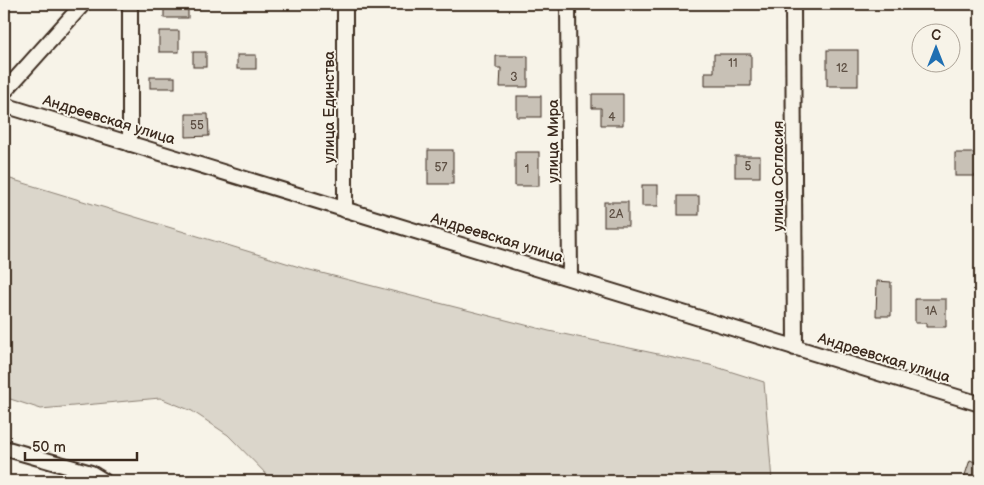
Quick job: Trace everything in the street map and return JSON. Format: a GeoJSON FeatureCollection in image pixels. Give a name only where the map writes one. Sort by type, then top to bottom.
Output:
{"type":"FeatureCollection","features":[{"type":"Feature","properties":{"kind":"street"},"geometry":{"type":"LineString","coordinates":[[4,92],[83,4]]}},
{"type":"Feature","properties":{"kind":"street"},"geometry":{"type":"LineString","coordinates":[[130,4],[130,144]]}},
{"type":"Feature","properties":{"kind":"street","name":"улица Единства"},"geometry":{"type":"LineString","coordinates":[[344,4],[345,210]]}},
{"type":"Feature","properties":{"kind":"street","name":"улица Мира"},"geometry":{"type":"LineString","coordinates":[[568,4],[570,277]]}},
{"type":"Feature","properties":{"kind":"street","name":"улица Согласия"},"geometry":{"type":"LineString","coordinates":[[793,4],[795,348]]}},
{"type":"Feature","properties":{"kind":"street","name":"Андреевская улица"},"geometry":{"type":"LineString","coordinates":[[4,105],[980,404]]}},
{"type":"Feature","properties":{"kind":"street"},"geometry":{"type":"LineString","coordinates":[[4,448],[91,473],[104,481]]}},
{"type":"Feature","properties":{"kind":"shaded area"},"geometry":{"type":"Polygon","coordinates":[[[4,177],[306,269],[549,331],[710,365],[764,382],[772,481],[273,481],[228,435],[192,411],[160,398],[41,409],[4,397],[4,177]]]}},
{"type":"Feature","properties":{"kind":"building"},"geometry":{"type":"Polygon","coordinates":[[[164,4],[188,4],[188,18],[164,18],[164,4]]]}},
{"type":"Feature","properties":{"kind":"building"},"geometry":{"type":"Polygon","coordinates":[[[159,31],[179,31],[179,52],[159,52],[159,31]]]}},
{"type":"Feature","properties":{"kind":"building"},"geometry":{"type":"Polygon","coordinates":[[[827,50],[858,50],[858,86],[827,86],[827,50]]]}},
{"type":"Feature","properties":{"kind":"building"},"geometry":{"type":"Polygon","coordinates":[[[193,52],[206,52],[206,67],[193,67],[193,52]]]}},
{"type":"Feature","properties":{"kind":"building"},"geometry":{"type":"Polygon","coordinates":[[[714,54],[751,54],[751,86],[705,86],[705,72],[714,72],[714,54]]]}},
{"type":"Feature","properties":{"kind":"building"},"geometry":{"type":"Polygon","coordinates":[[[237,55],[256,55],[256,69],[237,69],[237,55]]]}},
{"type":"Feature","properties":{"kind":"building"},"geometry":{"type":"Polygon","coordinates":[[[496,56],[528,56],[528,87],[500,87],[501,68],[496,68],[496,56]]]}},
{"type":"Feature","properties":{"kind":"building"},"geometry":{"type":"Polygon","coordinates":[[[150,77],[175,77],[175,88],[150,88],[150,77]]]}},
{"type":"Feature","properties":{"kind":"building"},"geometry":{"type":"Polygon","coordinates":[[[592,94],[623,94],[623,125],[601,125],[601,108],[592,108],[592,94]]]}},
{"type":"Feature","properties":{"kind":"building"},"geometry":{"type":"Polygon","coordinates":[[[517,96],[541,96],[541,117],[517,117],[517,96]]]}},
{"type":"Feature","properties":{"kind":"building"},"geometry":{"type":"Polygon","coordinates":[[[186,114],[208,114],[209,136],[186,137],[186,114]]]}},
{"type":"Feature","properties":{"kind":"building"},"geometry":{"type":"Polygon","coordinates":[[[428,150],[453,150],[453,184],[428,184],[428,150]]]}},
{"type":"Feature","properties":{"kind":"building"},"geometry":{"type":"Polygon","coordinates":[[[515,152],[539,152],[539,186],[515,186],[515,152]]]}},
{"type":"Feature","properties":{"kind":"building"},"geometry":{"type":"Polygon","coordinates":[[[955,153],[980,153],[980,176],[955,176],[955,153]]]}},
{"type":"Feature","properties":{"kind":"building"},"geometry":{"type":"Polygon","coordinates":[[[735,156],[760,156],[760,177],[735,177],[735,156]]]}},
{"type":"Feature","properties":{"kind":"building"},"geometry":{"type":"Polygon","coordinates":[[[642,185],[658,185],[658,206],[642,206],[642,185]]]}},
{"type":"Feature","properties":{"kind":"building"},"geometry":{"type":"Polygon","coordinates":[[[678,196],[699,196],[699,215],[678,215],[678,196]]]}},
{"type":"Feature","properties":{"kind":"building"},"geometry":{"type":"Polygon","coordinates":[[[604,202],[628,202],[628,226],[604,226],[604,202]]]}},
{"type":"Feature","properties":{"kind":"building"},"geometry":{"type":"Polygon","coordinates":[[[877,281],[891,282],[891,316],[876,316],[877,281]]]}},
{"type":"Feature","properties":{"kind":"building"},"geometry":{"type":"Polygon","coordinates":[[[915,299],[946,299],[946,327],[926,327],[926,323],[915,323],[915,299]]]}},
{"type":"Feature","properties":{"kind":"building"},"geometry":{"type":"Polygon","coordinates":[[[970,460],[980,464],[980,481],[963,481],[970,460]]]}}]}
